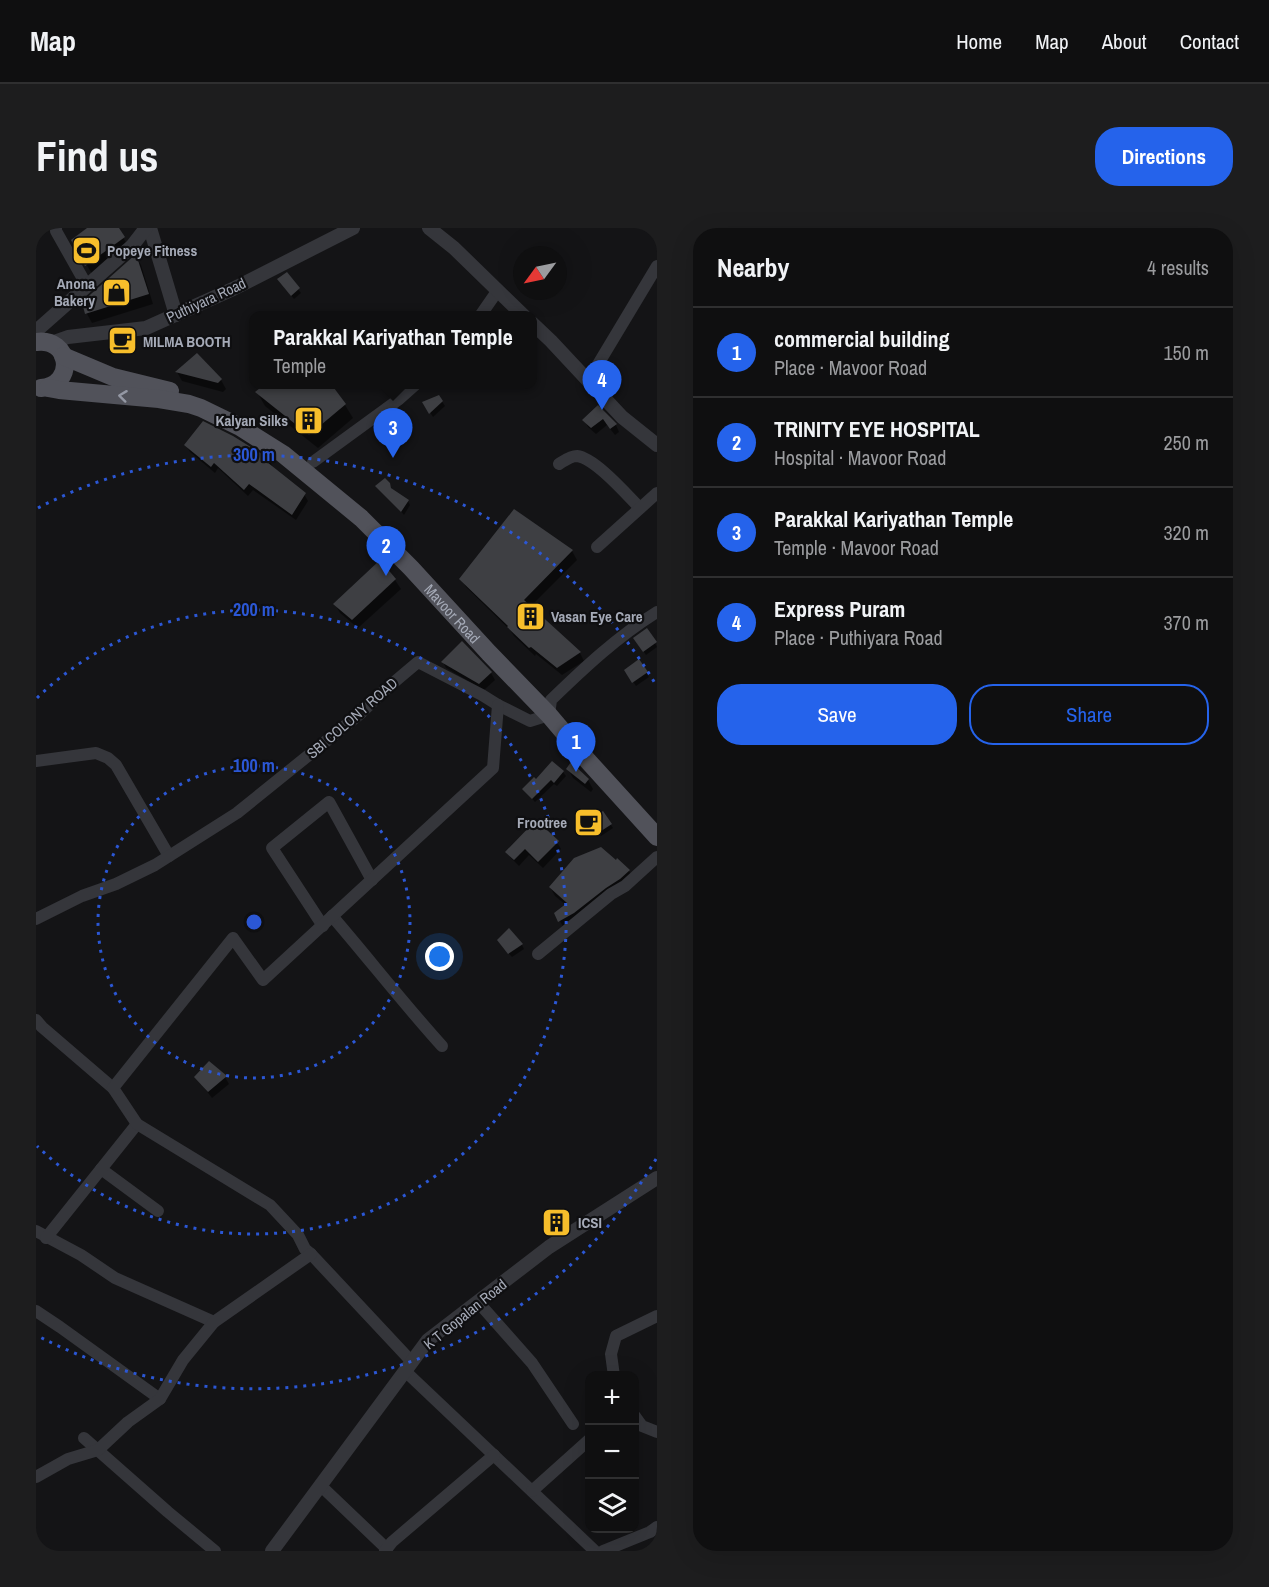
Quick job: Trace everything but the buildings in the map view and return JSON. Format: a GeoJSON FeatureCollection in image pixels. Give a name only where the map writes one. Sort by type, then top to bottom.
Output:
{"type":"FeatureCollection","features":[{"type":"Feature","properties":{"kind":"main road","name":"Mavoor Road"},"geometry":{"type":"LineString","coordinates":[[42,388],[57,382],[63,374],[65,365],[50,347]]}},
{"type":"Feature","properties":{"kind":"main road","name":"Mavoor Road"},"geometry":{"type":"LineString","coordinates":[[50,347],[73,361],[123,379],[206,398],[246,417],[313,462],[391,532],[497,645],[550,707],[657,820]]}},
{"type":"Feature","properties":{"kind":"main road","name":"Mavoor Road"},"geometry":{"type":"LineString","coordinates":[[42,388],[189,404],[240,427],[283,454],[368,525],[489,653],[550,707],[588,761],[657,837]]}},
{"type":"Feature","properties":{"kind":"street"},"geometry":{"type":"LineString","coordinates":[[56,228],[87,286]]}},
{"type":"Feature","properties":{"kind":"street"},"geometry":{"type":"LineString","coordinates":[[36,331],[132,246],[148,228]]}},
{"type":"Feature","properties":{"kind":"street"},"geometry":{"type":"LineString","coordinates":[[148,228],[176,315]]}},
{"type":"Feature","properties":{"kind":"street"},"geometry":{"type":"LineString","coordinates":[[429,228],[454,248],[520,311]]}},
{"type":"Feature","properties":{"kind":"street","name":"Puthiyara Road"},"geometry":{"type":"LineString","coordinates":[[50,347],[68,337],[146,328],[233,289],[345,230]]}},
{"type":"Feature","properties":{"kind":"street"},"geometry":{"type":"LineString","coordinates":[[588,381],[657,266]]}},
{"type":"Feature","properties":{"kind":"street"},"geometry":{"type":"LineString","coordinates":[[483,311],[498,290]]}},
{"type":"Feature","properties":{"kind":"street"},"geometry":{"type":"LineString","coordinates":[[537,328],[622,417],[657,446]]}},
{"type":"Feature","properties":{"kind":"street"},"geometry":{"type":"LineString","coordinates":[[313,462],[410,389]]}},
{"type":"Feature","properties":{"kind":"street"},"geometry":{"type":"LineString","coordinates":[[559,464],[578,456],[589,461],[605,473],[640,508]]}},
{"type":"Feature","properties":{"kind":"street"},"geometry":{"type":"LineString","coordinates":[[597,547],[657,493]]}},
{"type":"Feature","properties":{"kind":"street"},"geometry":{"type":"LineString","coordinates":[[550,707],[613,644],[637,624],[657,612]]}},
{"type":"Feature","properties":{"kind":"street","name":"SBI COLONY ROAD"},"geometry":{"type":"LineString","coordinates":[[36,919],[116,884],[169,856],[237,813],[361,713],[418,662],[530,721],[550,707]]}},
{"type":"Feature","properties":{"kind":"street"},"geometry":{"type":"LineString","coordinates":[[113,1088],[233,938],[263,980],[493,768],[498,705]]}},
{"type":"Feature","properties":{"kind":"street"},"geometry":{"type":"LineString","coordinates":[[36,761],[96,753],[108,758],[116,765],[169,856]]}},
{"type":"Feature","properties":{"kind":"street"},"geometry":{"type":"LineString","coordinates":[[322,926],[272,848],[329,802],[372,880]]}},
{"type":"Feature","properties":{"kind":"street"},"geometry":{"type":"LineString","coordinates":[[538,954],[611,894],[625,886],[657,857]]}},
{"type":"Feature","properties":{"kind":"street"},"geometry":{"type":"LineString","coordinates":[[332,916],[442,1046]]}},
{"type":"Feature","properties":{"kind":"street"},"geometry":{"type":"LineString","coordinates":[[36,1020],[113,1088],[137,1124],[270,1204],[298,1235],[305,1249],[312,1254],[408,1366],[494,1455],[595,1551]]}},
{"type":"Feature","properties":{"kind":"street"},"geometry":{"type":"LineString","coordinates":[[137,1124],[101,1169],[41,1235],[81,1255],[115,1278],[214,1322]]}},
{"type":"Feature","properties":{"kind":"street"},"geometry":{"type":"LineString","coordinates":[[101,1169],[158,1211]]}},
{"type":"Feature","properties":{"kind":"street","name":"K T Gopalan Road"},"geometry":{"type":"LineString","coordinates":[[272,1551],[428,1340],[549,1247],[657,1178]]}},
{"type":"Feature","properties":{"kind":"street"},"geometry":{"type":"LineString","coordinates":[[36,1477],[68,1459],[98,1450],[128,1422],[160,1399],[183,1360],[214,1322],[312,1254]]}},
{"type":"Feature","properties":{"kind":"street"},"geometry":{"type":"LineString","coordinates":[[478,1302],[532,1363],[573,1424]]}},
{"type":"Feature","properties":{"kind":"street"},"geometry":{"type":"LineString","coordinates":[[36,1311],[160,1399]]}},
{"type":"Feature","properties":{"kind":"street"},"geometry":{"type":"LineString","coordinates":[[613,1371],[611,1354],[616,1336],[657,1316]]}},
{"type":"Feature","properties":{"kind":"street"},"geometry":{"type":"LineString","coordinates":[[639,1422],[642,1426],[657,1432]]}},
{"type":"Feature","properties":{"kind":"street"},"geometry":{"type":"LineString","coordinates":[[84,1438],[214,1551]]}},
{"type":"Feature","properties":{"kind":"street"},"geometry":{"type":"LineString","coordinates":[[532,1491],[585,1443]]}},
{"type":"Feature","properties":{"kind":"street"},"geometry":{"type":"LineString","coordinates":[[320,1485],[386,1550],[392,1542],[494,1455]]}},
{"type":"Feature","properties":{"kind":"street"},"geometry":{"type":"LineString","coordinates":[[603,1551],[657,1527]]}},
{"type":"Feature","properties":{"kind":"place","name":"Popeye Fitness"},"geometry":{"type":"Point","coordinates":[86,250]}},
{"type":"Feature","properties":{"kind":"place","name":"Anona Bakery"},"geometry":{"type":"Point","coordinates":[116,292]}},
{"type":"Feature","properties":{"kind":"place","name":"MILMA BOOTH"},"geometry":{"type":"Point","coordinates":[122,341]}},
{"type":"Feature","properties":{"kind":"place","name":"Express Puram"},"geometry":{"type":"Point","coordinates":[602,410]}},
{"type":"Feature","properties":{"kind":"place","name":"Kalyan Silks"},"geometry":{"type":"Point","coordinates":[309,420]}},
{"type":"Feature","properties":{"kind":"place","name":"Parakkal Kariyathan Temple"},"geometry":{"type":"Point","coordinates":[393,458]}},
{"type":"Feature","properties":{"kind":"place","name":"TRINITY EYE HOSPITAL"},"geometry":{"type":"Point","coordinates":[386,576]}},
{"type":"Feature","properties":{"kind":"place","name":"Vasan Eye Care"},"geometry":{"type":"Point","coordinates":[530,616]}},
{"type":"Feature","properties":{"kind":"place","name":"commercial building"},"geometry":{"type":"Point","coordinates":[576,772]}},
{"type":"Feature","properties":{"kind":"place","name":"Frootree"},"geometry":{"type":"Point","coordinates":[588,822]}},
{"type":"Feature","properties":{"kind":"place","name":"ICSI"},"geometry":{"type":"Point","coordinates":[557,1222]}}]}
